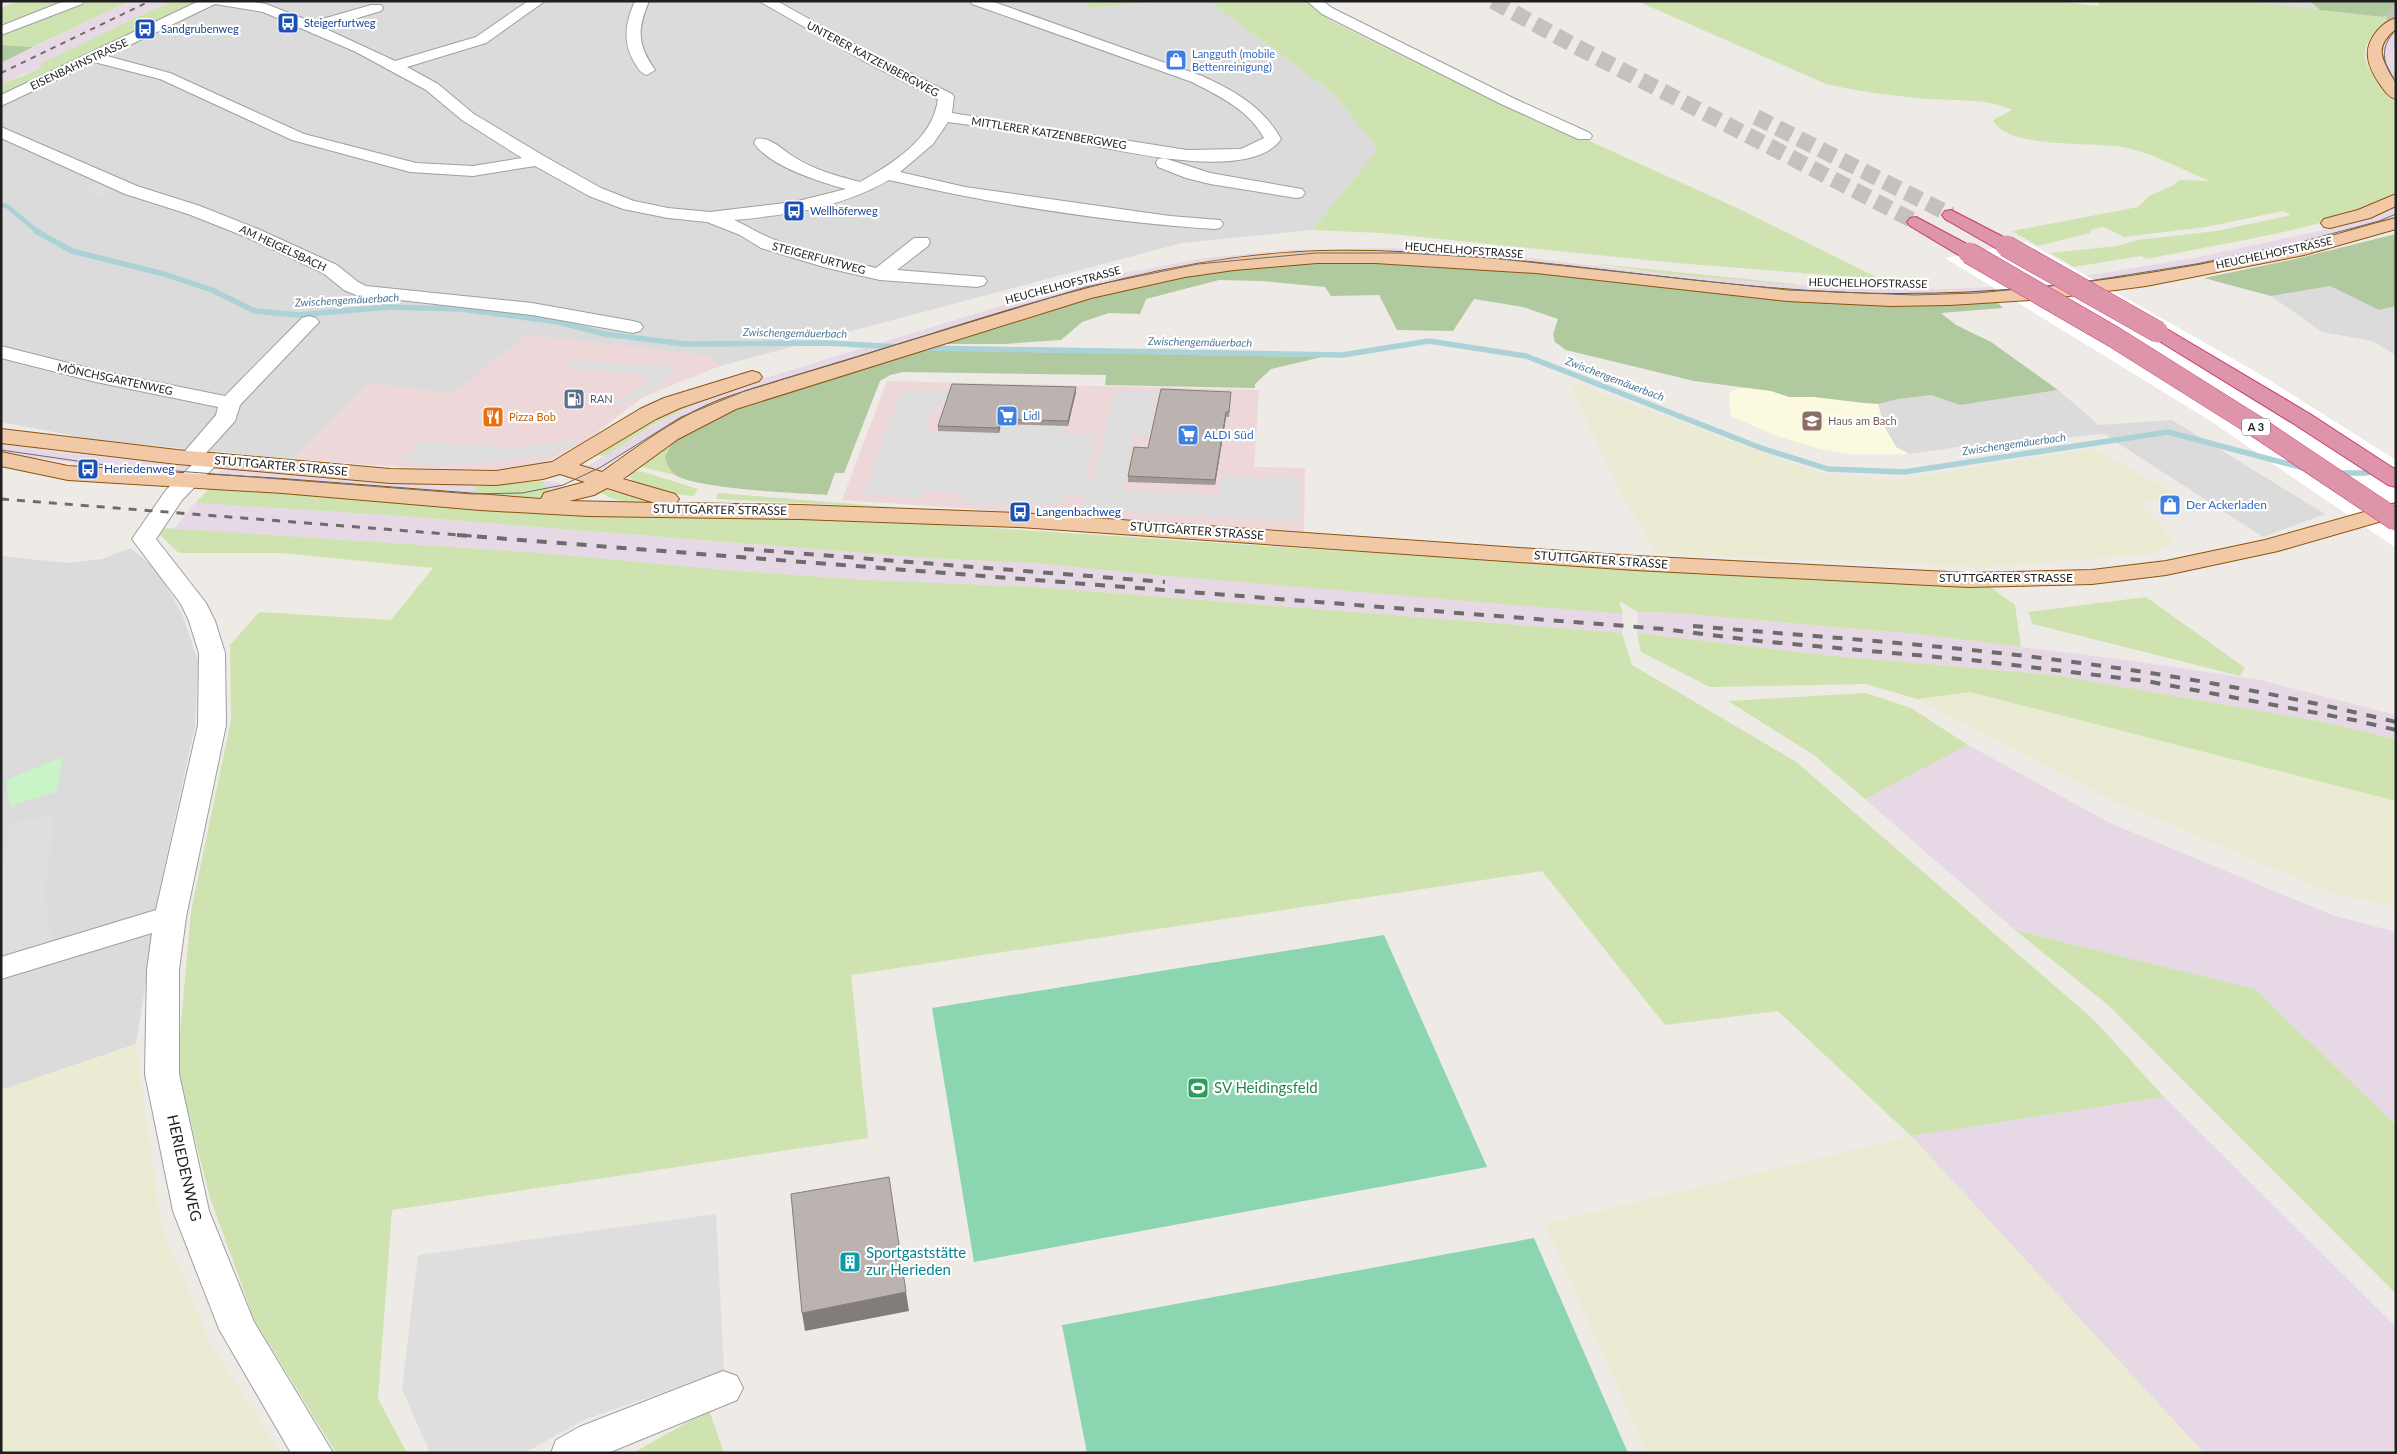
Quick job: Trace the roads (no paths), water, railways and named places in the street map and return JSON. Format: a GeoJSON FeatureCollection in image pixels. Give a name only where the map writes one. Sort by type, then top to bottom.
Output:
{"type":"FeatureCollection","features":[{"type":"Feature","properties":{"kind":"highway","name":"A 3"},"geometry":{"type":"LineString","coordinates":[[1951,215],[2142,322],[2302,419],[2396,480]]}},
{"type":"Feature","properties":{"kind":"highway","name":"A 3"},"geometry":{"type":"LineString","coordinates":[[1916,222],[2114,337],[2254,425],[2396,520]]}},
{"type":"Feature","properties":{"kind":"main road"},"geometry":{"type":"LineString","coordinates":[[2396,22],[2384,30],[2375,42],[2373,52],[2374,62],[2379,72],[2396,94]]}},
{"type":"Feature","properties":{"kind":"main road","name":"HEUCHELHOFSTRASSE"},"geometry":{"type":"LineString","coordinates":[[988,305],[1109,272],[1177,258],[1314,245],[1432,246],[1786,280],[1872,286],[1993,281],[2142,262],[2286,236],[2364,214],[2396,199]]}},
{"type":"Feature","properties":{"kind":"main road","name":"HEUCHELHOFSTRASSE"},"geometry":{"type":"LineString","coordinates":[[596,485],[670,434],[699,417],[728,404],[928,340],[1118,285],[1214,267],[1317,257],[1432,259],[1527,266],[1704,288],[1823,298],[1950,299],[2046,293],[2146,280],[2304,249],[2396,223]]}},
{"type":"Feature","properties":{"kind":"main road"},"geometry":{"type":"LineString","coordinates":[[560,467],[648,414],[672,403],[888,335]]}},
{"type":"Feature","properties":{"kind":"main road","name":"STUTTGARTER STRASSE"},"geometry":{"type":"LineString","coordinates":[[1,436],[201,459],[390,476],[471,479],[543,472],[560,467],[596,485],[668,500],[800,512]]}},
{"type":"Feature","properties":{"kind":"main road","name":"STUTTGARTER STRASSE"},"geometry":{"type":"LineString","coordinates":[[1,459],[68,473],[282,486],[480,503],[516,503],[588,509],[640,508],[707,512],[800,512],[1098,524],[1635,563],[1968,580],[2092,577],[2166,568],[2269,546],[2396,510]]}},
{"type":"Feature","properties":{"kind":"main road","name":"STUTTGARTER STRASSE"},"geometry":{"type":"LineString","coordinates":[[516,503],[548,499],[596,485]]}},
{"type":"Feature","properties":{"kind":"main road","name":"STUTTGARTER STRASSE"},"geometry":{"type":"LineString","coordinates":[[596,485],[608,502],[640,508]]}},
{"type":"Feature","properties":{"kind":"street"},"geometry":{"type":"LineString","coordinates":[[1,31],[77,1]]}},
{"type":"Feature","properties":{"kind":"street","name":"EISENBAHNSTRASSE"},"geometry":{"type":"LineString","coordinates":[[1,101],[211,1]]}},
{"type":"Feature","properties":{"kind":"street","name":"STEIGERFURTWEG"},"geometry":{"type":"LineString","coordinates":[[218,1],[266,8],[312,27],[395,66],[432,87],[468,117],[538,160],[595,192],[629,205],[668,213],[710,217],[746,231],[768,244],[800,255],[880,274],[940,280],[977,281]]}},
{"type":"Feature","properties":{"kind":"street"},"geometry":{"type":"LineString","coordinates":[[395,66],[481,40],[538,1]]}},
{"type":"Feature","properties":{"kind":"street"},"geometry":{"type":"LineString","coordinates":[[642,1],[631,39],[636,54],[647,70]]}},
{"type":"Feature","properties":{"kind":"street","name":"UNTERER KATZENBERGWEG"},"geometry":{"type":"LineString","coordinates":[[766,1],[867,58],[946,97],[943,117]]}},
{"type":"Feature","properties":{"kind":"street","name":"MITTLERER KATZENBERGWEG"},"geometry":{"type":"LineString","coordinates":[[943,117],[1046,132],[1154,151],[1206,156],[1236,155],[1262,149],[1273,139],[1269,129],[1242,105],[1220,90],[1197,79],[977,1]]}},
{"type":"Feature","properties":{"kind":"street"},"geometry":{"type":"LineString","coordinates":[[1314,1],[1327,11],[1508,101],[1584,136]]}},
{"type":"Feature","properties":{"kind":"street"},"geometry":{"type":"LineString","coordinates":[[312,27],[376,8]]}},
{"type":"Feature","properties":{"kind":"street"},"geometry":{"type":"LineString","coordinates":[[92,57],[165,76],[298,137],[416,168],[473,171],[538,160]]}},
{"type":"Feature","properties":{"kind":"street"},"geometry":{"type":"LineString","coordinates":[[710,217],[749,214],[823,202],[842,197],[887,174],[914,153],[943,117]]}},
{"type":"Feature","properties":{"kind":"street","name":"AM HEIGELSBACH"},"geometry":{"type":"LineString","coordinates":[[1,132],[131,190],[194,210],[252,233],[330,270],[352,286],[363,291],[570,313],[633,327]]}},
{"type":"Feature","properties":{"kind":"street"},"geometry":{"type":"LineString","coordinates":[[762,143],[788,162],[828,179],[861,187]]}},
{"type":"Feature","properties":{"kind":"street","name":"MITTLERER KATZENBERGWEG"},"geometry":{"type":"LineString","coordinates":[[1154,151],[1157,158],[1183,170],[1296,193]]}},
{"type":"Feature","properties":{"kind":"street"},"geometry":{"type":"LineString","coordinates":[[887,174],[965,192],[1170,221],[1214,224]]}},
{"type":"Feature","properties":{"kind":"street","name":"STEIGERFURTWEG"},"geometry":{"type":"LineString","coordinates":[[880,274],[921,242]]}},
{"type":"Feature","properties":{"kind":"street"},"geometry":{"type":"LineString","coordinates":[[201,459],[227,416],[230,403],[309,322]]}},
{"type":"Feature","properties":{"kind":"street","name":"MÖNCHSGARTENWEG"},"geometry":{"type":"LineString","coordinates":[[1,352],[96,376],[230,403]]}},
{"type":"Feature","properties":{"kind":"street","name":"HERIEDENWEG"},"geometry":{"type":"LineString","coordinates":[[201,459],[188,481],[174,495],[144,538],[193,603],[202,621],[212,653],[212,725],[170,916],[163,970],[162,1074],[191,1211],[238,1329],[313,1453]]}},
{"type":"Feature","properties":{"kind":"street"},"geometry":{"type":"LineString","coordinates":[[1,968],[170,916]]}},
{"type":"Feature","properties":{"kind":"street"},"geometry":{"type":"LineString","coordinates":[[571,1453],[593,1440],[723,1388]]}},
{"type":"Feature","properties":{"kind":"waterway","name":"Zwischengemäuerbach"},"geometry":{"type":"LineString","coordinates":[[1,205],[7,206],[38,232]]}},
{"type":"Feature","properties":{"kind":"waterway","name":"Zwischengemäuerbach"},"geometry":{"type":"LineString","coordinates":[[36,231],[72,251],[164,274],[212,290],[255,311],[298,315],[387,307],[461,309],[558,322],[605,334],[685,344],[827,343],[900,347]]}},
{"type":"Feature","properties":{"kind":"waterway","name":"Zwischengemäuerbach"},"geometry":{"type":"LineString","coordinates":[[919,348],[1342,355],[1429,341],[1526,356],[1761,448],[1828,469],[1904,472],[2168,432],[2307,469]]}},
{"type":"Feature","properties":{"kind":"waterway","name":"Zwischengemäuerbach"},"geometry":{"type":"LineString","coordinates":[[2336,473],[2365,473],[2396,469]]}},
{"type":"Feature","properties":{"kind":"tunnel"},"geometry":{"type":"LineString","coordinates":[[1493,1],[1575,46],[1916,222]]}},
{"type":"Feature","properties":{"kind":"tunnel"},"geometry":{"type":"LineString","coordinates":[[2389,12],[2396,15]]}},
{"type":"Feature","properties":{"kind":"tunnel"},"geometry":{"type":"LineString","coordinates":[[1756,117],[1951,215]]}},
{"type":"Feature","properties":{"kind":"tram line"},"geometry":{"type":"LineString","coordinates":[[2396,30],[2387,43],[2384,56],[2388,69],[2396,82]]}},
{"type":"Feature","properties":{"kind":"tram line"},"geometry":{"type":"LineString","coordinates":[[1,450],[112,466],[472,494],[522,493],[563,485],[601,467],[681,417],[747,390],[1086,287],[1198,264],[1316,253],[1404,253],[1491,258],[1788,290],[1914,295],[1977,293],[2070,284],[2196,264],[2301,242],[2379,221],[2396,214]]}},
{"type":"Feature","properties":{"kind":"railway"},"geometry":{"type":"LineString","coordinates":[[1,73],[150,1]]}},
{"type":"Feature","properties":{"kind":"railway"},"geometry":{"type":"LineString","coordinates":[[1,499],[473,536]]}},
{"type":"Feature","properties":{"kind":"railway"},"geometry":{"type":"LineString","coordinates":[[457,535],[1664,629],[1759,641],[1971,660],[2146,681],[2354,720],[2396,730]]}},
{"type":"Feature","properties":{"kind":"railway"},"geometry":{"type":"LineString","coordinates":[[744,549],[1165,582]]}},
{"type":"Feature","properties":{"kind":"railway"},"geometry":{"type":"LineString","coordinates":[[1693,626],[1931,646],[2114,668],[2235,688],[2396,722]]}},
{"type":"Feature","properties":{"kind":"place","name":"Steigerfurtweg"},"geometry":{"type":"Point","coordinates":[288,23]}},
{"type":"Feature","properties":{"kind":"place","name":"Sandgrubenweg"},"geometry":{"type":"Point","coordinates":[145,29]}},
{"type":"Feature","properties":{"kind":"place","name":"Langguth (mobile Bettenreinigung)"},"geometry":{"type":"Point","coordinates":[1176,60]}},
{"type":"Feature","properties":{"kind":"place","name":"Wellhöferweg"},"geometry":{"type":"Point","coordinates":[794,211]}},
{"type":"Feature","properties":{"kind":"place","name":"RAN"},"geometry":{"type":"Point","coordinates":[574,399]}},
{"type":"Feature","properties":{"kind":"place","name":"Lidl"},"geometry":{"type":"Point","coordinates":[1007,416]}},
{"type":"Feature","properties":{"kind":"place","name":"Pizza Bob"},"geometry":{"type":"Point","coordinates":[493,417]}},
{"type":"Feature","properties":{"kind":"place","name":"Haus am Bach"},"geometry":{"type":"Point","coordinates":[1812,421]}},
{"type":"Feature","properties":{"kind":"place","name":"ALDI Süd"},"geometry":{"type":"Point","coordinates":[1188,435]}},
{"type":"Feature","properties":{"kind":"place","name":"Heriedenweg"},"geometry":{"type":"Point","coordinates":[88,469]}},
{"type":"Feature","properties":{"kind":"place","name":"Der Ackerladen"},"geometry":{"type":"Point","coordinates":[2170,505]}},
{"type":"Feature","properties":{"kind":"place","name":"Langenbachweg"},"geometry":{"type":"Point","coordinates":[1020,512]}},
{"type":"Feature","properties":{"kind":"place","name":"SV Heidingsfeld"},"geometry":{"type":"Point","coordinates":[1198,1088]}},
{"type":"Feature","properties":{"kind":"place","name":"Sportgaststätte zur Herieden"},"geometry":{"type":"Point","coordinates":[850,1262]}}]}
